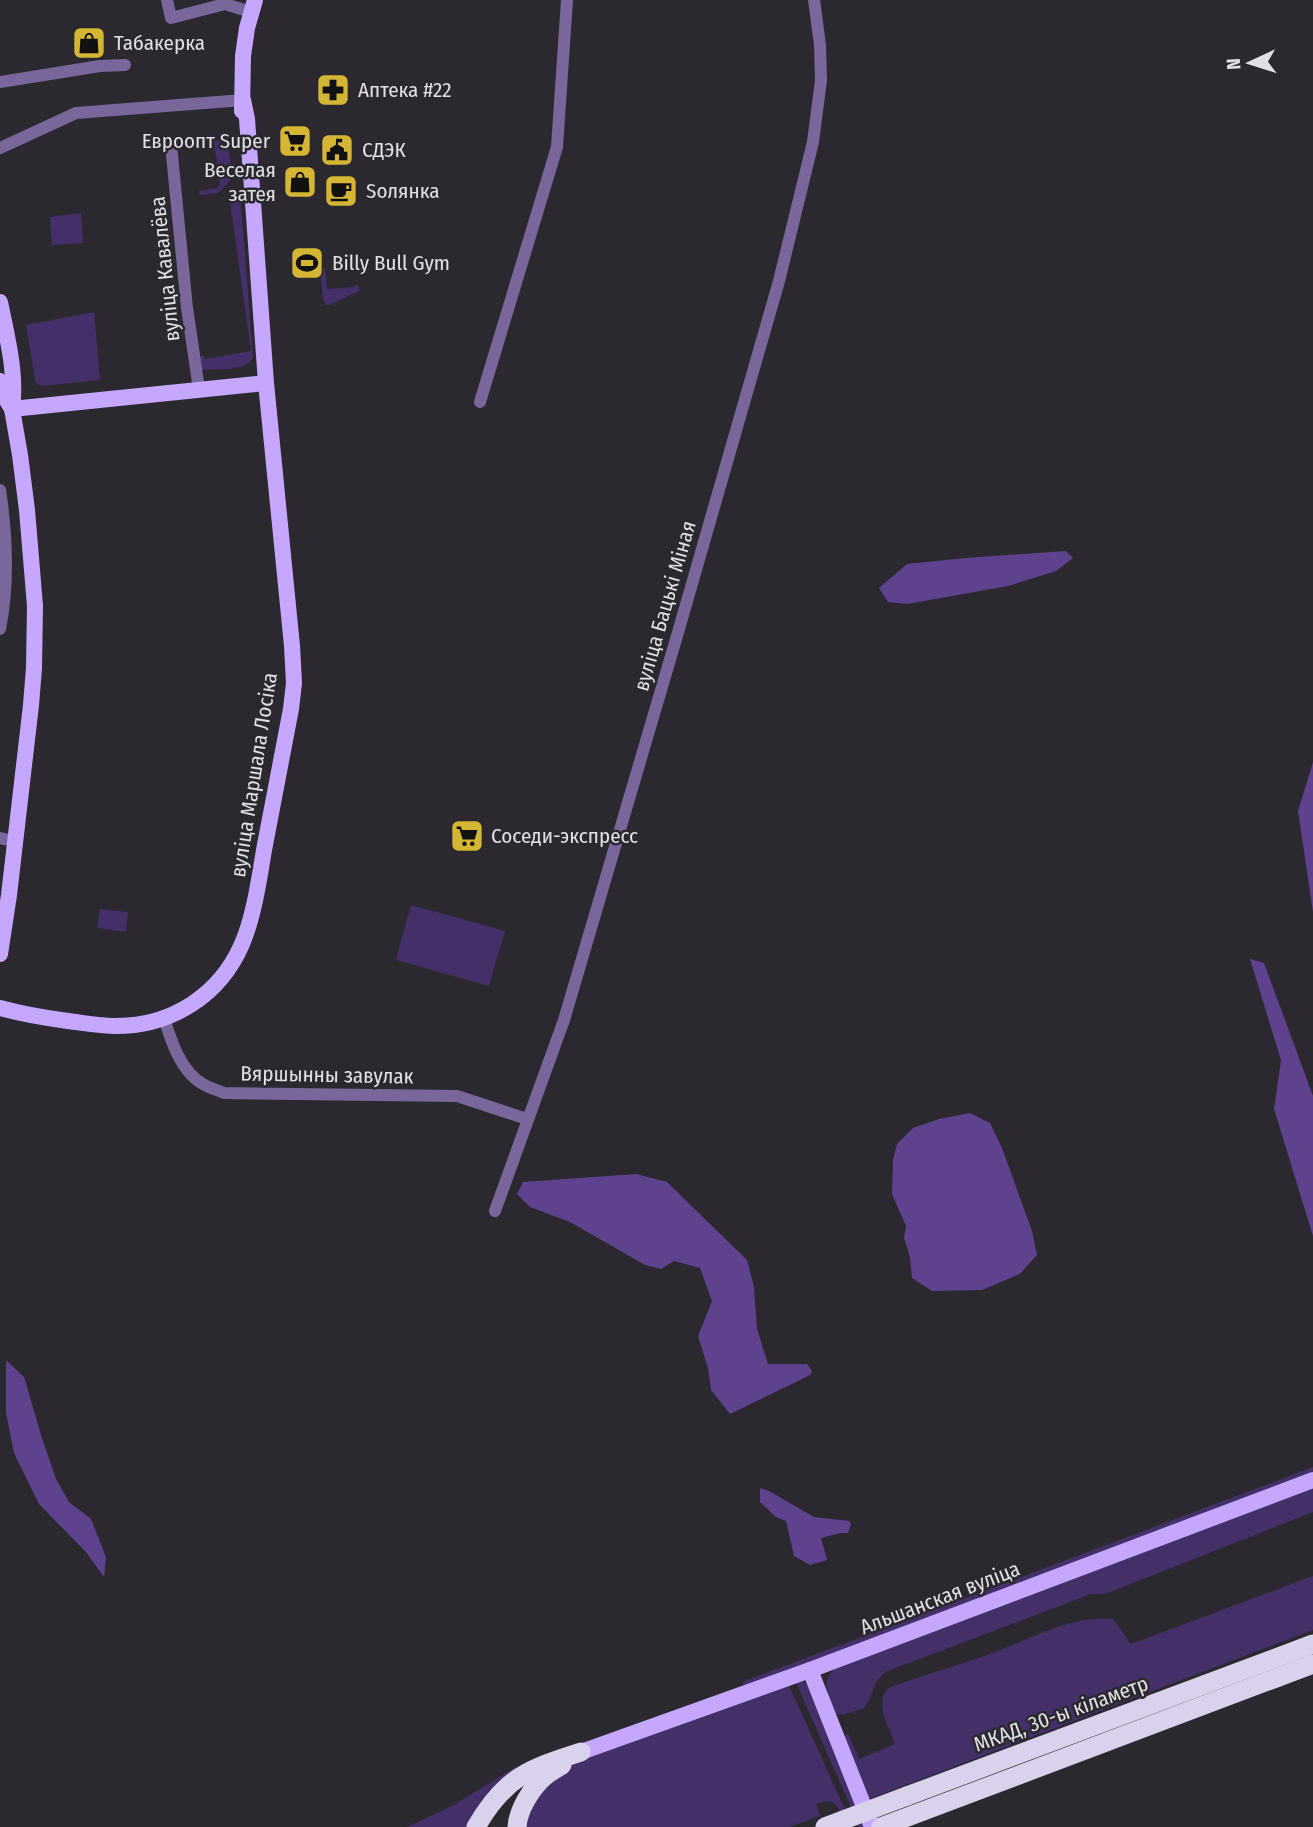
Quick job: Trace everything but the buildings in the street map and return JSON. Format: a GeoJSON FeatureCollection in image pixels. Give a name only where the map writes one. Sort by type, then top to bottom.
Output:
{"type":"FeatureCollection","features":[{"type":"Feature","properties":{"kind":"highway","name":"МКАД, 30-ы кіламетр"},"geometry":{"type":"LineString","coordinates":[[825,1827],[1313,1644]]}},
{"type":"Feature","properties":{"kind":"highway","name":"МКАД, 30-ы кіламетр"},"geometry":{"type":"LineString","coordinates":[[881,1827],[1313,1664]]}},
{"type":"Feature","properties":{"kind":"highway"},"geometry":{"type":"LineString","coordinates":[[476,1827],[506,1786],[525,1773],[581,1752]]}},
{"type":"Feature","properties":{"kind":"highway"},"geometry":{"type":"LineString","coordinates":[[517,1827],[526,1799],[543,1778],[581,1752]]}},
{"type":"Feature","properties":{"kind":"main road","name":"вуліца Маршала Лосіка"},"geometry":{"type":"LineString","coordinates":[[0,1008],[107,1026],[136,1025],[164,1018],[184,1010],[207,993],[228,969],[244,941],[260,873],[294,683],[291,622],[241,120],[243,56],[253,6]]}},
{"type":"Feature","properties":{"kind":"main road"},"geometry":{"type":"LineString","coordinates":[[0,302],[14,394],[6,410]]}},
{"type":"Feature","properties":{"kind":"main road"},"geometry":{"type":"LineString","coordinates":[[0,381],[27,510],[35,606],[31,705],[7,839],[9,895],[0,954]]}},
{"type":"Feature","properties":{"kind":"main road"},"geometry":{"type":"LineString","coordinates":[[6,410],[266,383]]}},
{"type":"Feature","properties":{"kind":"main road","name":"Альшанская вуліца"},"geometry":{"type":"LineString","coordinates":[[581,1752],[810,1670],[1313,1480]]}},
{"type":"Feature","properties":{"kind":"main road"},"geometry":{"type":"LineString","coordinates":[[810,1670],[872,1827]]}},
{"type":"Feature","properties":{"kind":"street"},"geometry":{"type":"LineString","coordinates":[[167,0],[171,18],[225,4],[253,6]]}},
{"type":"Feature","properties":{"kind":"street"},"geometry":{"type":"LineString","coordinates":[[480,402],[556,147],[567,0]]}},
{"type":"Feature","properties":{"kind":"street","name":"вуліца Бацькі Міная"},"geometry":{"type":"LineString","coordinates":[[495,1211],[564,1020],[779,281],[813,142],[821,68],[814,0]]}},
{"type":"Feature","properties":{"kind":"street"},"geometry":{"type":"LineString","coordinates":[[0,82],[100,65],[125,65]]}},
{"type":"Feature","properties":{"kind":"street"},"geometry":{"type":"LineString","coordinates":[[0,148],[76,113],[243,100]]}},
{"type":"Feature","properties":{"kind":"street","name":"вуліца Кавалёва"},"geometry":{"type":"LineString","coordinates":[[171,145],[187,308],[199,389]]}},
{"type":"Feature","properties":{"kind":"street"},"geometry":{"type":"LineString","coordinates":[[0,491],[6,550],[5,606],[0,629]]}},
{"type":"Feature","properties":{"kind":"street","name":"Вяршынны завулак"},"geometry":{"type":"LineString","coordinates":[[164,1018],[185,1067],[201,1084],[224,1093],[457,1096],[527,1119]]}},
{"type":"Feature","properties":{"kind":"shaded area"},"geometry":{"type":"Polygon","coordinates":[[[218,133],[227,135],[232,178],[218,193],[200,195],[199,191],[220,186],[214,141],[219,141],[218,133]]]}},
{"type":"Feature","properties":{"kind":"shaded area"},"geometry":{"type":"Polygon","coordinates":[[[239,193],[253,358],[237,368],[202,370],[199,356],[204,356],[205,359],[251,351],[229,195],[239,193]]]}},
{"type":"Feature","properties":{"kind":"shaded area"},"geometry":{"type":"Polygon","coordinates":[[[81,213],[83,243],[52,245],[50,217],[81,213]]]}},
{"type":"Feature","properties":{"kind":"shaded area"},"geometry":{"type":"Polygon","coordinates":[[[321,268],[325,268],[327,289],[359,285],[359,291],[326,305],[323,299],[321,268]]]}},
{"type":"Feature","properties":{"kind":"shaded area"},"geometry":{"type":"Polygon","coordinates":[[[94,312],[100,380],[42,386],[37,384],[26,325],[94,312]]]}},
{"type":"Feature","properties":{"kind":"shaded area"},"geometry":{"type":"Polygon","coordinates":[[[1066,551],[1073,558],[1056,571],[1008,586],[907,604],[888,602],[879,588],[907,564],[1066,551]]]}},
{"type":"Feature","properties":{"kind":"shaded area"},"geometry":{"type":"Polygon","coordinates":[[[1313,762],[1313,912],[1298,811],[1313,762]]]}},
{"type":"Feature","properties":{"kind":"shaded area"},"geometry":{"type":"Polygon","coordinates":[[[411,905],[505,931],[489,986],[396,960],[411,905]]]}},
{"type":"Feature","properties":{"kind":"shaded area"},"geometry":{"type":"Polygon","coordinates":[[[100,909],[128,912],[126,932],[97,928],[100,909]]]}},
{"type":"Feature","properties":{"kind":"shaded area"},"geometry":{"type":"Polygon","coordinates":[[[1250,959],[1264,963],[1313,1096],[1313,1236],[1274,1109],[1281,1060],[1250,959]]]}},
{"type":"Feature","properties":{"kind":"shaded area"},"geometry":{"type":"Polygon","coordinates":[[[970,1113],[990,1123],[1002,1148],[1032,1231],[1037,1255],[1020,1274],[982,1290],[932,1291],[912,1278],[910,1257],[904,1238],[906,1226],[892,1194],[893,1160],[897,1144],[913,1128],[970,1113]]]}},
{"type":"Feature","properties":{"kind":"shaded area"},"geometry":{"type":"Polygon","coordinates":[[[636,1174],[667,1182],[747,1260],[754,1287],[757,1329],[768,1364],[807,1364],[812,1371],[810,1375],[730,1414],[711,1390],[708,1368],[698,1336],[712,1301],[700,1268],[674,1261],[661,1269],[645,1265],[570,1222],[530,1207],[517,1194],[523,1182],[636,1174]]]}},
{"type":"Feature","properties":{"kind":"shaded area"},"geometry":{"type":"Polygon","coordinates":[[[6,1360],[24,1377],[56,1479],[69,1502],[91,1519],[106,1557],[104,1577],[86,1552],[39,1504],[14,1453],[6,1413],[6,1360]]]}},
{"type":"Feature","properties":{"kind":"shaded area"},"geometry":{"type":"Polygon","coordinates":[[[1313,1467],[1313,1473],[743,1689],[745,1681],[1313,1467]]]}},
{"type":"Feature","properties":{"kind":"shaded area"},"geometry":{"type":"Polygon","coordinates":[[[1313,1487],[1313,1512],[1105,1594],[1091,1594],[885,1672],[876,1682],[864,1708],[843,1715],[835,1714],[827,1683],[828,1677],[838,1666],[1313,1487]]]}},
{"type":"Feature","properties":{"kind":"shaded area"},"geometry":{"type":"Polygon","coordinates":[[[760,1488],[814,1517],[849,1521],[851,1524],[848,1533],[821,1538],[827,1560],[810,1565],[794,1556],[786,1521],[776,1517],[760,1502],[760,1488]]]}},
{"type":"Feature","properties":{"kind":"shaded area"},"geometry":{"type":"Polygon","coordinates":[[[1313,1576],[1313,1630],[869,1799],[844,1738],[848,1733],[859,1759],[895,1744],[882,1709],[888,1688],[1082,1620],[1113,1619],[1131,1644],[1313,1576]]]}},
{"type":"Feature","properties":{"kind":"shaded area"},"geometry":{"type":"Polygon","coordinates":[[[795,1680],[802,1681],[811,1688],[866,1827],[858,1827],[795,1680]]]}},
{"type":"Feature","properties":{"kind":"shaded area"},"geometry":{"type":"Polygon","coordinates":[[[787,1681],[851,1827],[845,1827],[833,1803],[823,1802],[816,1804],[820,1816],[789,1827],[522,1827],[536,1794],[578,1760],[787,1681]]]}},
{"type":"Feature","properties":{"kind":"shaded area"},"geometry":{"type":"Polygon","coordinates":[[[517,1766],[469,1827],[407,1827],[454,1805],[517,1766]]]}},
{"type":"Feature","properties":{"kind":"place","name":"Табакерка"},"geometry":{"type":"Point","coordinates":[89,43]}},
{"type":"Feature","properties":{"kind":"place","name":"Аптека #22"},"geometry":{"type":"Point","coordinates":[333,90]}},
{"type":"Feature","properties":{"kind":"place","name":"Евроопт Super"},"geometry":{"type":"Point","coordinates":[295,141]}},
{"type":"Feature","properties":{"kind":"place","name":"СДЭК"},"geometry":{"type":"Point","coordinates":[337,150]}},
{"type":"Feature","properties":{"kind":"place","name":"Веселая затея"},"geometry":{"type":"Point","coordinates":[300,182]}},
{"type":"Feature","properties":{"kind":"place","name":"Sолянка"},"geometry":{"type":"Point","coordinates":[341,191]}},
{"type":"Feature","properties":{"kind":"place","name":"Billy Bull Gym"},"geometry":{"type":"Point","coordinates":[307,263]}},
{"type":"Feature","properties":{"kind":"place","name":"Соседи-экспресс"},"geometry":{"type":"Point","coordinates":[467,836]}}]}
